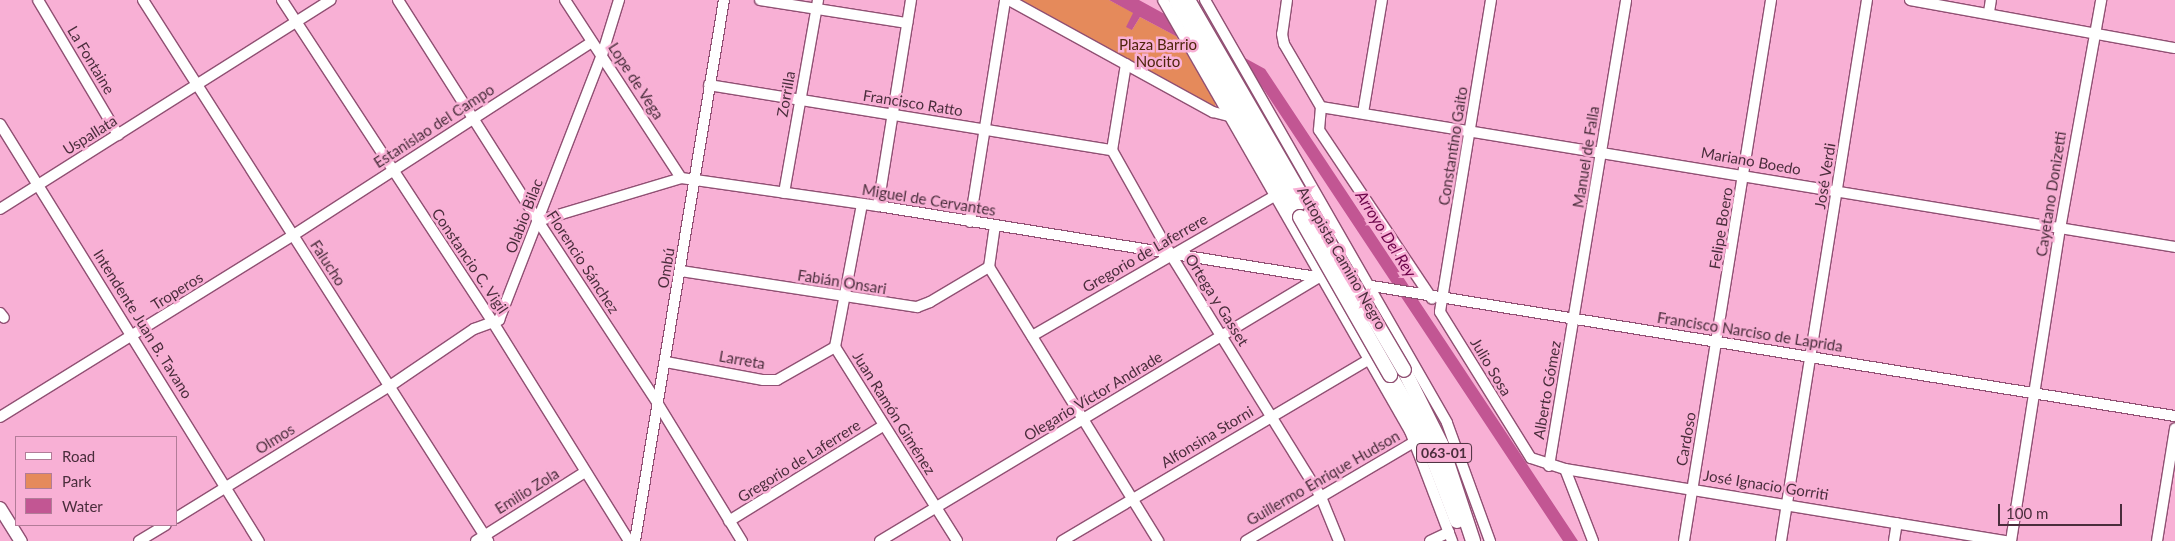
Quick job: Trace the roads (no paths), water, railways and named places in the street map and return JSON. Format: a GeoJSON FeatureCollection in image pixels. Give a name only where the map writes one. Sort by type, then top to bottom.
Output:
{"type":"FeatureCollection","features":[{"type":"Feature","properties":{"kind":"highway","name":"Autopista Camino Negro"},"geometry":{"type":"LineString","coordinates":[[1188,0],[1231,76],[1424,436],[1463,541]]}},
{"type":"Feature","properties":{"kind":"highway","name":"Autopista Camino Negro"},"geometry":{"type":"LineString","coordinates":[[1168,1],[1217,72],[1404,370],[1441,444],[1473,541]]}},
{"type":"Feature","properties":{"kind":"main road"},"geometry":{"type":"LineString","coordinates":[[0,508],[21,541]]}},
{"type":"Feature","properties":{"kind":"street","name":"La Fontaine"},"geometry":{"type":"LineString","coordinates":[[38,0],[118,135]]}},
{"type":"Feature","properties":{"kind":"street","name":"Falucho"},"geometry":{"type":"LineString","coordinates":[[143,0],[196,86],[390,386],[483,539]]}},
{"type":"Feature","properties":{"kind":"street","name":"Constancio C. Vigil"},"geometry":{"type":"LineString","coordinates":[[282,0],[392,172],[494,324],[629,541]]}},
{"type":"Feature","properties":{"kind":"street","name":"Uspallata"},"geometry":{"type":"LineString","coordinates":[[0,209],[330,0]]}},
{"type":"Feature","properties":{"kind":"street","name":"Florencio Sánchez"},"geometry":{"type":"LineString","coordinates":[[398,0],[538,221],[658,404],[742,541]]}},
{"type":"Feature","properties":{"kind":"street","name":"Lope de Vega"},"geometry":{"type":"LineString","coordinates":[[565,0],[681,178]]}},
{"type":"Feature","properties":{"kind":"street","name":"Olabio Bilac"},"geometry":{"type":"LineString","coordinates":[[494,324],[503,314],[602,56],[619,0]]}},
{"type":"Feature","properties":{"kind":"street","name":"Ombú"},"geometry":{"type":"LineString","coordinates":[[635,541],[666,362],[724,0]]}},
{"type":"Feature","properties":{"kind":"street"},"geometry":{"type":"LineString","coordinates":[[760,0],[817,5],[907,23]]}},
{"type":"Feature","properties":{"kind":"street"},"geometry":{"type":"LineString","coordinates":[[878,206],[894,116],[911,0]]}},
{"type":"Feature","properties":{"kind":"street"},"geometry":{"type":"LineString","coordinates":[[970,222],[1007,0],[1213,112],[1229,116]]}},
{"type":"Feature","properties":{"kind":"street"},"geometry":{"type":"LineString","coordinates":[[1205,0],[1221,32],[1452,434],[1490,541]]}},
{"type":"Feature","properties":{"kind":"street"},"geometry":{"type":"LineString","coordinates":[[1287,0],[1282,34],[1284,44],[1321,107]]}},
{"type":"Feature","properties":{"kind":"street"},"geometry":{"type":"LineString","coordinates":[[1363,113],[1382,0]]}},
{"type":"Feature","properties":{"kind":"street","name":"Constantino Gaito"},"geometry":{"type":"LineString","coordinates":[[1443,297],[1491,0]]}},
{"type":"Feature","properties":{"kind":"street","name":"Manuel de Falla"},"geometry":{"type":"LineString","coordinates":[[1575,319],[1626,0]]}},
{"type":"Feature","properties":{"kind":"street","name":"Felipe Boero"},"geometry":{"type":"LineString","coordinates":[[1718,343],[1771,0]]}},
{"type":"Feature","properties":{"kind":"street","name":"José Verdi"},"geometry":{"type":"LineString","coordinates":[[1781,541],[1838,192],[1867,0]]}},
{"type":"Feature","properties":{"kind":"street"},"geometry":{"type":"LineString","coordinates":[[1910,0],[1989,12],[2175,48]]}},
{"type":"Feature","properties":{"kind":"street"},"geometry":{"type":"LineString","coordinates":[[1989,12],[1991,0]]}},
{"type":"Feature","properties":{"kind":"street","name":"Cayetano Donizetti"},"geometry":{"type":"LineString","coordinates":[[2011,541],[2036,393],[2060,229],[2093,31],[2101,0]]}},
{"type":"Feature","properties":{"kind":"street"},"geometry":{"type":"LineString","coordinates":[[1168,1],[1229,116],[1416,442],[1451,536],[1430,541]]}},
{"type":"Feature","properties":{"kind":"street","name":"Zorrilla"},"geometry":{"type":"LineString","coordinates":[[784,193],[817,5]]}},
{"type":"Feature","properties":{"kind":"street","name":"Estanislao del Campo"},"geometry":{"type":"LineString","coordinates":[[292,236],[592,42]]}},
{"type":"Feature","properties":{"kind":"street"},"geometry":{"type":"LineString","coordinates":[[1112,150],[1126,64]]}},
{"type":"Feature","properties":{"kind":"street","name":"Francisco Ratto"},"geometry":{"type":"LineString","coordinates":[[709,85],[1112,150]]}},
{"type":"Feature","properties":{"kind":"street","name":"Mariano Boedo"},"geometry":{"type":"LineString","coordinates":[[1321,107],[2175,247]]}},
{"type":"Feature","properties":{"kind":"street","name":"Julio Sosa"},"geometry":{"type":"LineString","coordinates":[[1321,107],[1319,130],[1430,295],[1526,452]]}},
{"type":"Feature","properties":{"kind":"street","name":"Intendente Juan B. Tavano"},"geometry":{"type":"LineString","coordinates":[[0,124],[134,335],[259,541]]}},
{"type":"Feature","properties":{"kind":"street","name":"Ortega y Gasset"},"geometry":{"type":"LineString","coordinates":[[1112,150],[1171,255],[1320,497],[1340,541]]}},
{"type":"Feature","properties":{"kind":"street","name":"Miguel de Cervantes"},"geometry":{"type":"LineString","coordinates":[[538,221],[681,178],[878,206],[1171,255],[1321,276]]}},
{"type":"Feature","properties":{"kind":"street","name":"Gregorio de Laferrere"},"geometry":{"type":"LineString","coordinates":[[1032,336],[1274,196]]}},
{"type":"Feature","properties":{"kind":"street","name":"Juan Ramón Giménez"},"geometry":{"type":"LineString","coordinates":[[862,204],[835,347],[956,541]]}},
{"type":"Feature","properties":{"kind":"street"},"geometry":{"type":"LineString","coordinates":[[995,225],[989,267],[1158,541]]}},
{"type":"Feature","properties":{"kind":"street","name":"Troperos"},"geometry":{"type":"LineString","coordinates":[[0,417],[292,236]]}},
{"type":"Feature","properties":{"kind":"street","name":"Fabián Onsari"},"geometry":{"type":"LineString","coordinates":[[680,271],[904,306],[924,305],[989,267]]}},
{"type":"Feature","properties":{"kind":"street","name":"Francisco Narciso de Laprida"},"geometry":{"type":"LineString","coordinates":[[1321,276],[1367,286],[2175,416]]}},
{"type":"Feature","properties":{"kind":"street","name":"Olegario Víctor Andrade"},"geometry":{"type":"LineString","coordinates":[[880,541],[1321,276]]}},
{"type":"Feature","properties":{"kind":"street"},"geometry":{"type":"LineString","coordinates":[[1440,312],[1443,297]]}},
{"type":"Feature","properties":{"kind":"street","name":"Alberto Gómez"},"geometry":{"type":"LineString","coordinates":[[1549,466],[1575,319]]}},
{"type":"Feature","properties":{"kind":"street"},"geometry":{"type":"LineString","coordinates":[[390,386],[474,329],[494,324]]}},
{"type":"Feature","properties":{"kind":"street","name":"Cardoso"},"geometry":{"type":"LineString","coordinates":[[1684,541],[1718,343]]}},
{"type":"Feature","properties":{"kind":"street","name":"Larreta"},"geometry":{"type":"LineString","coordinates":[[666,362],[777,380],[835,347]]}},
{"type":"Feature","properties":{"kind":"street","name":"Alfonsina Storni"},"geometry":{"type":"LineString","coordinates":[[1062,541],[1368,360]]}},
{"type":"Feature","properties":{"kind":"street","name":"Olmos"},"geometry":{"type":"LineString","coordinates":[[178,517],[390,386]]}},
{"type":"Feature","properties":{"kind":"street","name":"Gregorio de Laferrere"},"geometry":{"type":"LineString","coordinates":[[730,521],[883,426]]}},
{"type":"Feature","properties":{"kind":"street"},"geometry":{"type":"LineString","coordinates":[[2157,541],[2175,428]]}},
{"type":"Feature","properties":{"kind":"street","name":"Guillermo Enrique Hudson"},"geometry":{"type":"LineString","coordinates":[[1246,541],[1416,442]]}},
{"type":"Feature","properties":{"kind":"street","name":"José Ignacio Gorriti"},"geometry":{"type":"LineString","coordinates":[[1526,452],[1538,463],[1549,466],[1788,503],[2006,541]]}},
{"type":"Feature","properties":{"kind":"street"},"geometry":{"type":"LineString","coordinates":[[1565,468],[1593,541]]}},
{"type":"Feature","properties":{"kind":"street","name":"Emilio Zola"},"geometry":{"type":"LineString","coordinates":[[483,539],[585,472]]}},
{"type":"Feature","properties":{"kind":"street"},"geometry":{"type":"LineString","coordinates":[[1894,541],[1897,523]]}},
{"type":"Feature","properties":{"kind":"street"},"geometry":{"type":"LineString","coordinates":[[139,541],[164,526]]}},
{"type":"Feature","properties":{"kind":"water"},"geometry":{"type":"Polygon","coordinates":[[[1109,0],[1139,0],[1265,69],[1578,541],[1563,541],[1260,84],[1251,76],[1140,17],[1132,30],[1126,27],[1133,13],[1109,0]]]}},
{"type":"Feature","properties":{"kind":"park label","name":"Plaza Barrio Nocito"},"geometry":{"type":"Point","coordinates":[1158,52]}},
{"type":"Feature","properties":{"kind":"water label","name":"Arroyo Del Rey"},"geometry":{"type":"Point","coordinates":[1386,234]}}]}
